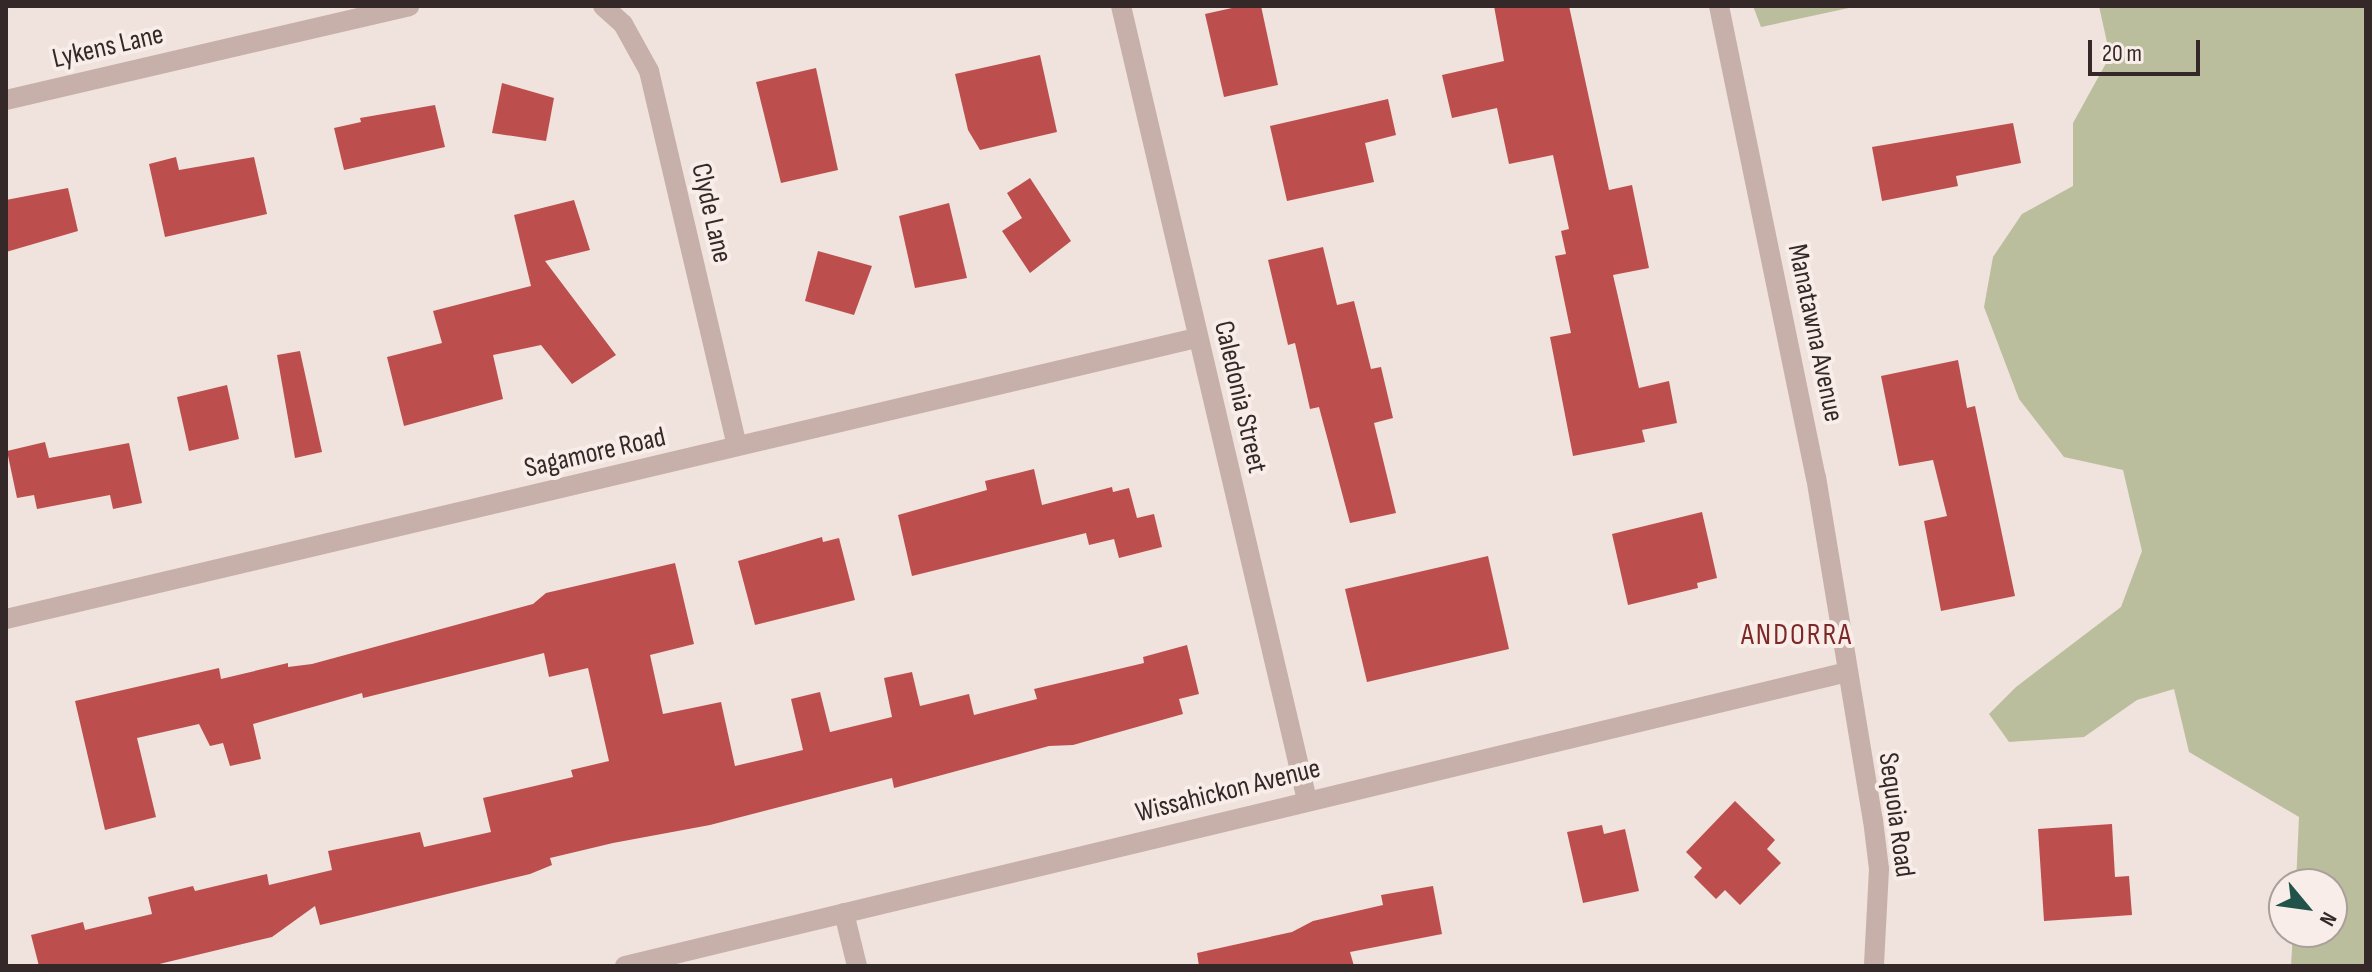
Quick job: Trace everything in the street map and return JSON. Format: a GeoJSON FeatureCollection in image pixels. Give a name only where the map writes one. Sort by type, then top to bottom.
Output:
{"type":"FeatureCollection","features":[{"type":"Feature","properties":{"kind":"street","name":"Lykens Lane"},"geometry":{"type":"LineString","coordinates":[[6,100],[409,6]]}},
{"type":"Feature","properties":{"kind":"street","name":"Clyde Lane"},"geometry":{"type":"LineString","coordinates":[[603,6],[623,24],[649,71],[737,446]]}},
{"type":"Feature","properties":{"kind":"street","name":"Caledonia Street"},"geometry":{"type":"LineString","coordinates":[[1121,6],[1307,800]]}},
{"type":"Feature","properties":{"kind":"street","name":"Manatawna Avenue"},"geometry":{"type":"LineString","coordinates":[[1719,6],[1816,477],[1844,673]]}},
{"type":"Feature","properties":{"kind":"street","name":"Sagamore Road"},"geometry":{"type":"LineString","coordinates":[[6,619],[1197,338]]}},
{"type":"Feature","properties":{"kind":"street","name":"Wissahickon Avenue"},"geometry":{"type":"LineString","coordinates":[[625,966],[1844,673]]}},
{"type":"Feature","properties":{"kind":"street","name":"Sequoia Road"},"geometry":{"type":"LineString","coordinates":[[1844,673],[1879,869],[1874,966]]}},
{"type":"Feature","properties":{"kind":"street"},"geometry":{"type":"LineString","coordinates":[[844,913],[857,966]]}},
{"type":"Feature","properties":{"kind":"green space"},"geometry":{"type":"Polygon","coordinates":[[[1753,6],[1858,6],[1761,27],[1753,6]]]}},
{"type":"Feature","properties":{"kind":"green space"},"geometry":{"type":"Polygon","coordinates":[[[2099,6],[2366,6],[2366,966],[2291,966],[2292,948],[2348,948],[2348,868],[2297,868],[2299,817],[2189,752],[2174,689],[2137,700],[2084,737],[2009,742],[1989,714],[2016,687],[2121,607],[2142,551],[2123,470],[2064,457],[2019,399],[1984,307],[1993,257],[2022,214],[2073,186],[2073,123],[2110,56],[2099,6]]]}},
{"type":"Feature","properties":{"kind":"building"},"geometry":{"type":"Polygon","coordinates":[[[1241,6],[1261,6],[1278,85],[1224,97],[1205,14],[1241,6]]]}},
{"type":"Feature","properties":{"kind":"building"},"geometry":{"type":"Polygon","coordinates":[[[1494,6],[1569,6],[1609,190],[1632,185],[1649,268],[1613,275],[1639,388],[1669,381],[1677,423],[1642,430],[1645,442],[1573,456],[1550,337],[1571,333],[1555,256],[1566,254],[1561,231],[1569,229],[1553,155],[1509,164],[1497,108],[1452,118],[1442,75],[1504,61],[1494,6]]]}},
{"type":"Feature","properties":{"kind":"building"},"geometry":{"type":"Polygon","coordinates":[[[1040,55],[1057,132],[980,150],[968,130],[955,74],[1040,55]]]}},
{"type":"Feature","properties":{"kind":"building"},"geometry":{"type":"Polygon","coordinates":[[[816,68],[838,170],[781,183],[756,82],[816,68]]]}},
{"type":"Feature","properties":{"kind":"building"},"geometry":{"type":"Polygon","coordinates":[[[502,83],[554,98],[546,141],[492,133],[502,83]]]}},
{"type":"Feature","properties":{"kind":"building"},"geometry":{"type":"Polygon","coordinates":[[[1388,99],[1396,135],[1365,143],[1374,182],[1287,201],[1270,126],[1388,99]]]}},
{"type":"Feature","properties":{"kind":"building"},"geometry":{"type":"Polygon","coordinates":[[[435,105],[445,147],[344,170],[334,128],[361,122],[360,118],[435,105]]]}},
{"type":"Feature","properties":{"kind":"building"},"geometry":{"type":"Polygon","coordinates":[[[2013,123],[2021,163],[1956,176],[1958,186],[1882,201],[1872,147],[2013,123]]]}},
{"type":"Feature","properties":{"kind":"building"},"geometry":{"type":"Polygon","coordinates":[[[176,157],[179,170],[254,157],[267,214],[165,237],[149,164],[176,157]]]}},
{"type":"Feature","properties":{"kind":"building"},"geometry":{"type":"Polygon","coordinates":[[[1030,178],[1071,241],[1030,273],[1002,231],[1022,218],[1007,193],[1030,178]]]}},
{"type":"Feature","properties":{"kind":"building"},"geometry":{"type":"Polygon","coordinates":[[[68,188],[78,231],[6,252],[6,200],[68,188]]]}},
{"type":"Feature","properties":{"kind":"building"},"geometry":{"type":"Polygon","coordinates":[[[574,200],[590,250],[545,261],[616,355],[572,384],[541,345],[493,355],[503,399],[404,426],[387,357],[442,343],[433,311],[531,286],[514,215],[574,200]]]}},
{"type":"Feature","properties":{"kind":"building"},"geometry":{"type":"Polygon","coordinates":[[[949,203],[967,278],[915,288],[899,216],[949,203]]]}},
{"type":"Feature","properties":{"kind":"building"},"geometry":{"type":"Polygon","coordinates":[[[1323,247],[1337,305],[1354,301],[1371,369],[1381,367],[1393,418],[1374,423],[1396,513],[1350,523],[1319,407],[1310,409],[1295,343],[1288,345],[1268,260],[1323,247]]]}},
{"type":"Feature","properties":{"kind":"building"},"geometry":{"type":"Polygon","coordinates":[[[818,251],[872,266],[854,315],[805,301],[818,251]]]}},
{"type":"Feature","properties":{"kind":"building"},"geometry":{"type":"Polygon","coordinates":[[[300,351],[322,452],[295,458],[277,355],[300,351]]]}},
{"type":"Feature","properties":{"kind":"building"},"geometry":{"type":"Polygon","coordinates":[[[1958,360],[1967,408],[1975,406],[2015,596],[1941,611],[1924,521],[1947,516],[1933,460],[1899,466],[1881,376],[1958,360]]]}},
{"type":"Feature","properties":{"kind":"building"},"geometry":{"type":"Polygon","coordinates":[[[227,385],[239,439],[189,451],[177,397],[227,385]]]}},
{"type":"Feature","properties":{"kind":"building"},"geometry":{"type":"Polygon","coordinates":[[[45,442],[49,458],[129,443],[142,503],[113,509],[110,495],[37,509],[34,495],[17,498],[7,451],[45,442]]]}},
{"type":"Feature","properties":{"kind":"building"},"geometry":{"type":"Polygon","coordinates":[[[1034,469],[1042,505],[1112,487],[1113,492],[1129,488],[1137,518],[1154,514],[1162,547],[1119,558],[1114,539],[1089,545],[1086,533],[912,576],[898,515],[987,490],[985,481],[1034,469]]]}},
{"type":"Feature","properties":{"kind":"building"},"geometry":{"type":"Polygon","coordinates":[[[1702,512],[1717,578],[1697,583],[1698,588],[1628,605],[1612,534],[1702,512]]]}},
{"type":"Feature","properties":{"kind":"building"},"geometry":{"type":"Polygon","coordinates":[[[822,537],[823,542],[839,538],[855,600],[755,625],[738,561],[822,537]]]}},
{"type":"Feature","properties":{"kind":"building"},"geometry":{"type":"Polygon","coordinates":[[[1488,556],[1509,649],[1367,682],[1345,589],[1488,556]]]}},
{"type":"Feature","properties":{"kind":"building"},"geometry":{"type":"Polygon","coordinates":[[[675,563],[694,644],[650,655],[663,714],[721,702],[735,766],[803,750],[791,699],[820,692],[830,732],[892,717],[884,678],[912,672],[920,706],[969,694],[974,715],[1037,699],[1034,689],[1144,663],[1143,657],[1187,645],[1199,694],[1179,699],[1183,714],[1073,745],[1049,746],[894,788],[892,778],[710,825],[550,858],[552,865],[530,874],[320,925],[315,906],[272,937],[151,966],[39,966],[31,935],[83,922],[85,930],[152,914],[148,897],[193,886],[195,891],[267,874],[269,885],[332,870],[328,851],[420,832],[424,847],[491,832],[483,798],[573,777],[571,770],[609,761],[588,668],[549,677],[544,653],[363,698],[362,693],[253,724],[261,759],[230,766],[223,743],[210,746],[199,724],[137,738],[156,817],[105,830],[75,701],[219,668],[221,679],[288,663],[288,667],[312,664],[533,604],[546,593],[675,563]]]}},
{"type":"Feature","properties":{"kind":"building"},"geometry":{"type":"Polygon","coordinates":[[[1735,801],[1775,840],[1767,849],[1781,863],[1740,905],[1725,890],[1716,899],[1694,877],[1702,868],[1686,852],[1735,801]]]}},
{"type":"Feature","properties":{"kind":"building"},"geometry":{"type":"Polygon","coordinates":[[[2112,824],[2115,877],[2129,876],[2132,915],[2044,921],[2038,829],[2112,824]]]}},
{"type":"Feature","properties":{"kind":"building"},"geometry":{"type":"Polygon","coordinates":[[[1602,825],[1604,834],[1625,829],[1639,891],[1583,903],[1567,832],[1602,825]]]}},
{"type":"Feature","properties":{"kind":"building"},"geometry":{"type":"Polygon","coordinates":[[[1433,886],[1442,934],[1350,952],[1354,966],[1199,966],[1197,953],[1292,932],[1313,921],[1383,905],[1381,895],[1433,886]]]}},
{"type":"Feature","properties":{"kind":"district","name":"ANDORRA"},"geometry":{"type":"Point","coordinates":[1797,635]}}]}
